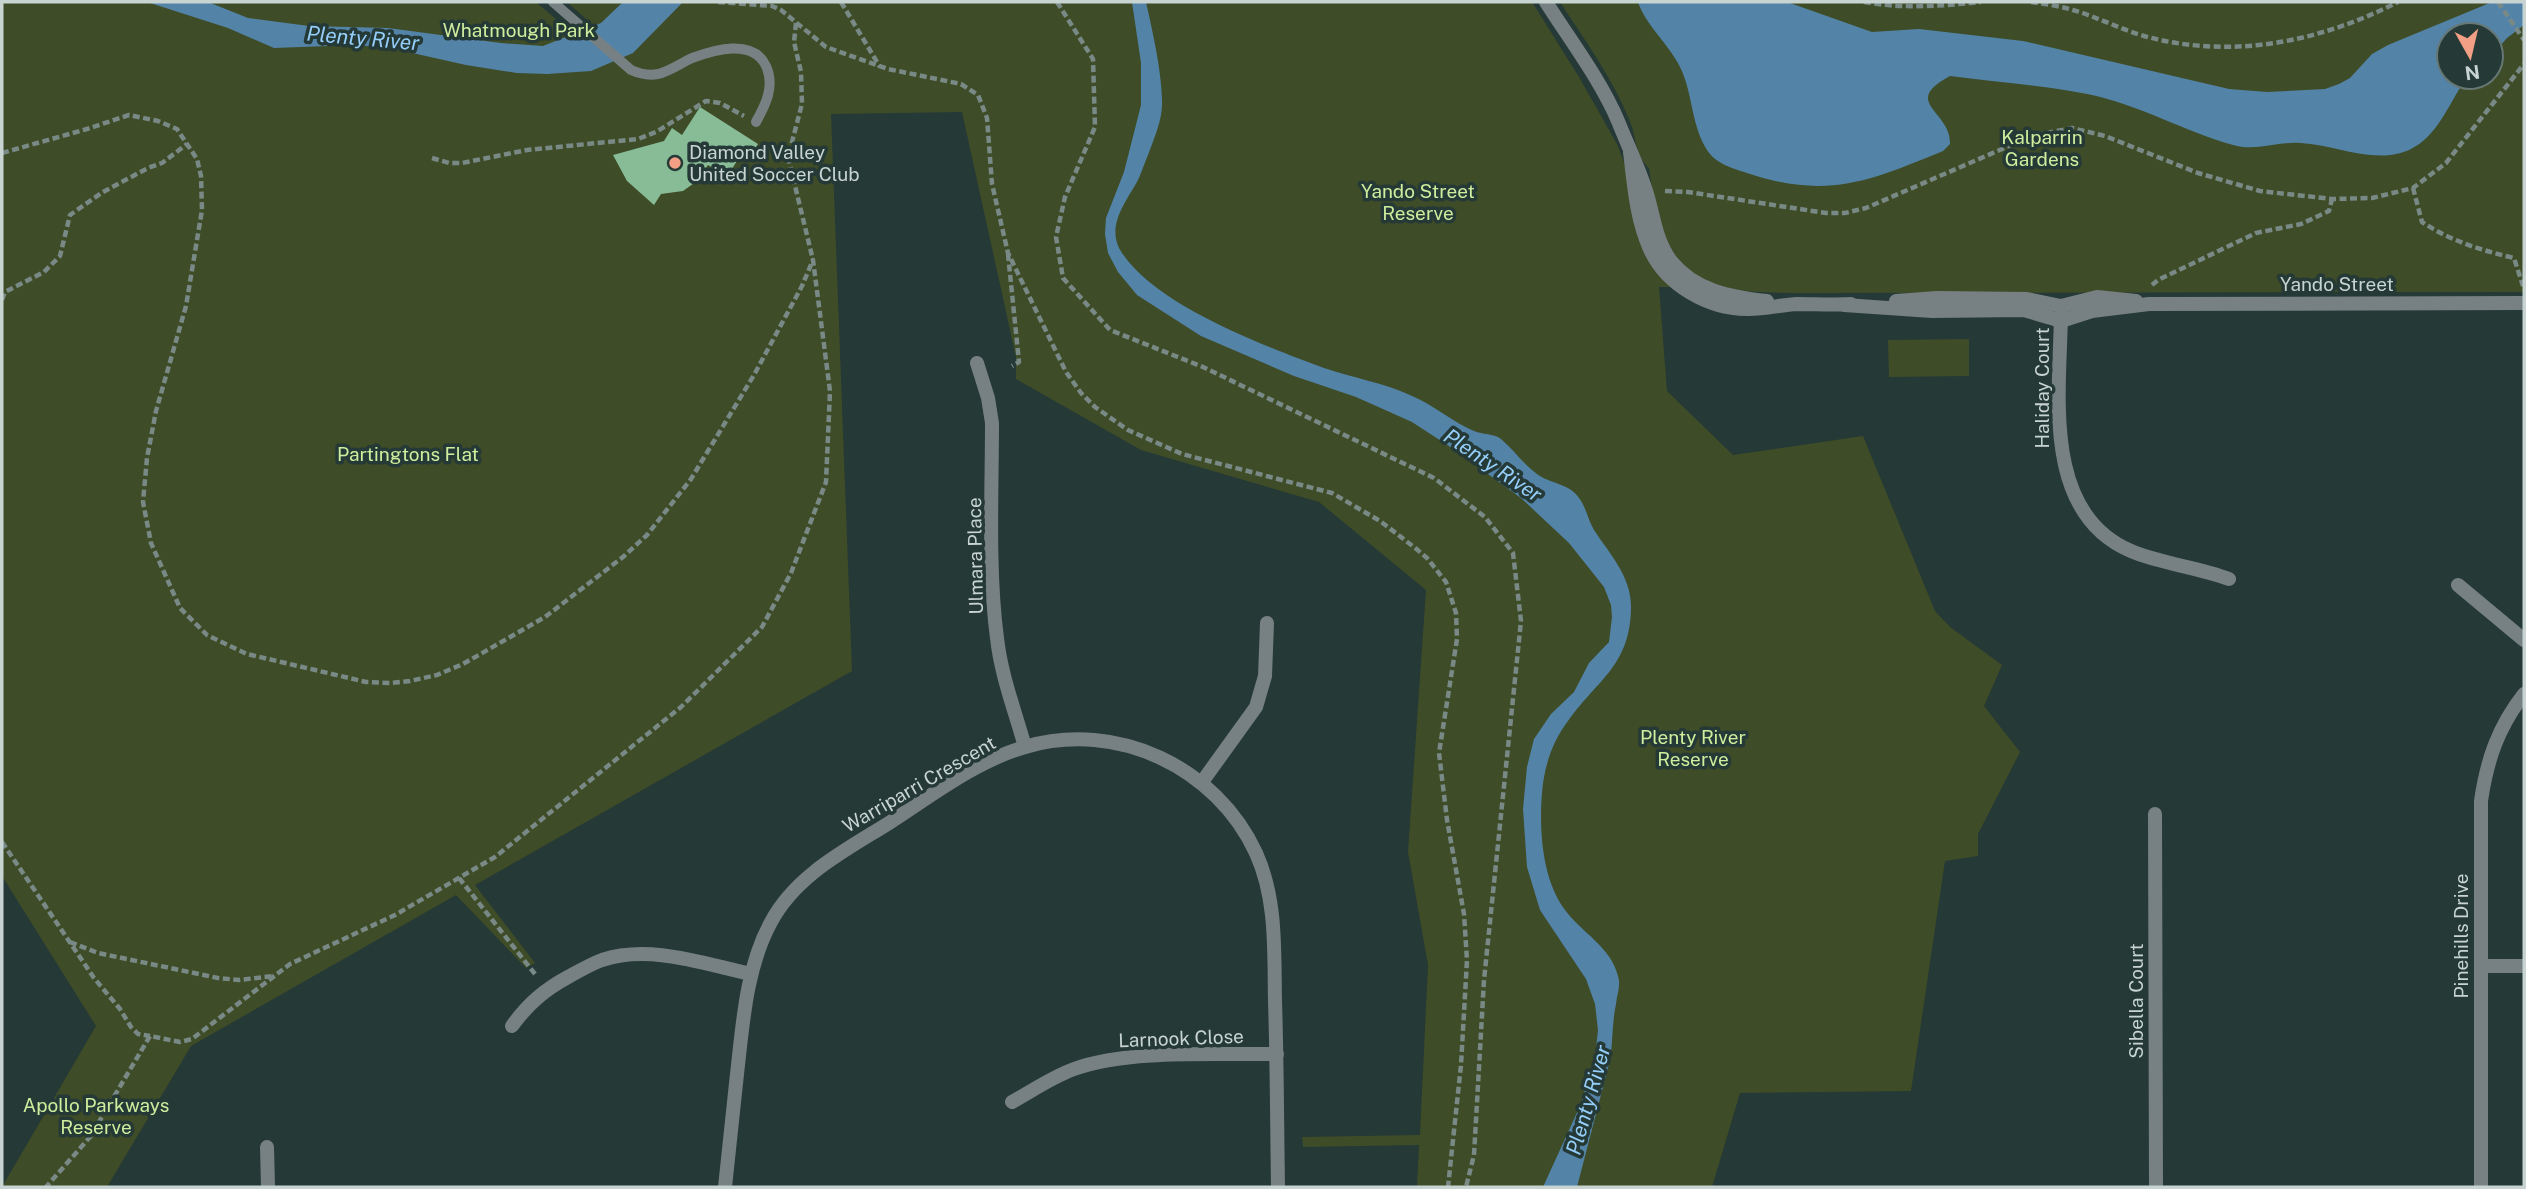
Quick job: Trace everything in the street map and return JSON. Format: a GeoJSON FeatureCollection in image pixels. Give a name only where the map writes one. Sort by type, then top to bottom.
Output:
{"type":"FeatureCollection","features":[{"type":"Feature","properties":{"kind":"street"},"geometry":{"type":"LineString","coordinates":[[1546,2],[1611,107],[1646,191],[1661,245],[1671,261],[1700,286],[1744,299],[1797,304],[1844,304],[1932,311],[2024,310],[2061,313]]}},
{"type":"Feature","properties":{"kind":"street"},"geometry":{"type":"LineString","coordinates":[[1630,152],[1636,199],[1649,248],[1660,267],[1676,284],[1706,301],[1727,307],[1748,309],[1797,304]]}},
{"type":"Feature","properties":{"kind":"street","name":"Yando Street"},"geometry":{"type":"LineString","coordinates":[[2061,313],[2150,304],[2524,303]]}},
{"type":"Feature","properties":{"kind":"street","name":"Haliday Court"},"geometry":{"type":"LineString","coordinates":[[2061,313],[2062,454],[2072,492],[2082,509],[2111,540],[2128,550],[2228,579]]}},
{"type":"Feature","properties":{"kind":"street","name":"Ulmara Place"},"geometry":{"type":"LineString","coordinates":[[977,363],[988,398],[992,423],[994,601],[997,638],[1003,674],[1025,747]]}},
{"type":"Feature","properties":{"kind":"street"},"geometry":{"type":"LineString","coordinates":[[2458,585],[2524,640]]}},
{"type":"Feature","properties":{"kind":"street"},"geometry":{"type":"LineString","coordinates":[[1202,782],[1256,707],[1265,676],[1267,623]]}},
{"type":"Feature","properties":{"kind":"street","name":"Pinehills Drive"},"geometry":{"type":"LineString","coordinates":[[2481,1187],[2480,826],[2485,776],[2492,749],[2502,726],[2524,694]]}},
{"type":"Feature","properties":{"kind":"street","name":"Warriparri Crescent"},"geometry":{"type":"LineString","coordinates":[[725,1187],[743,1016],[751,974],[760,944],[786,900],[828,860],[988,762],[1025,747],[1062,740],[1120,744],[1153,754],[1180,767],[1202,782],[1223,803],[1242,826],[1256,854],[1266,880],[1274,931],[1278,1187]]}},
{"type":"Feature","properties":{"kind":"street","name":"Sibella Court"},"geometry":{"type":"LineString","coordinates":[[2155,814],[2156,1187]]}},
{"type":"Feature","properties":{"kind":"street"},"geometry":{"type":"LineString","coordinates":[[512,1026],[528,1005],[547,989],[589,966],[613,958],[645,954],[751,974]]}},
{"type":"Feature","properties":{"kind":"street"},"geometry":{"type":"LineString","coordinates":[[2481,966],[2524,966]]}},
{"type":"Feature","properties":{"kind":"street","name":"Larnook Close"},"geometry":{"type":"LineString","coordinates":[[1012,1102],[1074,1069],[1101,1062],[1152,1056],[1276,1054]]}},
{"type":"Feature","properties":{"kind":"street"},"geometry":{"type":"LineString","coordinates":[[267,1147],[268,1187]]}},
{"type":"Feature","properties":{"kind":"lane"},"geometry":{"type":"LineString","coordinates":[[553,2],[631,70],[640,74],[658,74],[692,58],[730,48],[744,49],[756,54],[763,61],[770,80],[769,94],[756,122]]}},
{"type":"Feature","properties":{"kind":"path"},"geometry":{"type":"LineString","coordinates":[[719,2],[772,6],[781,10],[826,47],[880,67],[949,80],[978,94],[988,118],[992,184],[1008,253],[1019,344],[1019,362],[1012,366]]}},
{"type":"Feature","properties":{"kind":"path"},"geometry":{"type":"LineString","coordinates":[[781,10],[787,2]]}},
{"type":"Feature","properties":{"kind":"path"},"geometry":{"type":"LineString","coordinates":[[841,2],[880,67]]}},
{"type":"Feature","properties":{"kind":"path"},"geometry":{"type":"LineString","coordinates":[[1057,2],[1093,59],[1095,127],[1065,197],[1056,237],[1063,278],[1110,330],[1203,367],[1434,478],[1485,517],[1513,553],[1521,621],[1484,980],[1474,1155],[1466,1187]]}},
{"type":"Feature","properties":{"kind":"path"},"geometry":{"type":"LineString","coordinates":[[1864,2],[1894,7],[1981,2]]}},
{"type":"Feature","properties":{"kind":"path"},"geometry":{"type":"LineString","coordinates":[[2031,2],[2073,10],[2143,36],[2227,48],[2313,36],[2367,18],[2399,2]]}},
{"type":"Feature","properties":{"kind":"path"},"geometry":{"type":"LineString","coordinates":[[2498,2],[2524,40]]}},
{"type":"Feature","properties":{"kind":"path"},"geometry":{"type":"LineString","coordinates":[[2,842],[69,942],[135,1032],[180,1042],[191,1039],[273,976],[307,956],[395,915],[495,857],[681,707],[749,642],[772,612],[791,573],[826,482],[830,391],[813,260],[788,157],[802,104],[801,72],[794,42],[796,23]]}},
{"type":"Feature","properties":{"kind":"path"},"geometry":{"type":"LineString","coordinates":[[1646,191],[1688,192],[1826,213],[1844,213],[1866,208],[2032,136],[2072,128],[2105,136],[2199,173],[2260,191],[2332,199],[2372,198],[2413,188],[2446,163],[2524,64]]}},
{"type":"Feature","properties":{"kind":"path"},"geometry":{"type":"LineString","coordinates":[[432,158],[456,163],[527,150],[638,139],[656,132],[706,101],[720,103],[756,122]]}},
{"type":"Feature","properties":{"kind":"path"},"geometry":{"type":"LineString","coordinates":[[2,153],[129,115],[158,121],[177,130],[187,144],[199,167],[202,209],[186,306],[156,411],[147,458],[143,502],[150,543],[180,608],[207,635],[247,654],[366,682],[390,684],[410,681],[463,664],[545,617],[624,557],[647,534],[691,479],[754,375],[813,260]]}},
{"type":"Feature","properties":{"kind":"path"},"geometry":{"type":"LineString","coordinates":[[2,300],[5,292],[44,272],[60,256],[70,215],[103,192],[163,163],[187,144]]}},
{"type":"Feature","properties":{"kind":"path"},"geometry":{"type":"LineString","coordinates":[[2413,188],[2422,222],[2442,235],[2474,248],[2514,258],[2524,289]]}},
{"type":"Feature","properties":{"kind":"path"},"geometry":{"type":"LineString","coordinates":[[2150,304],[2150,287],[2158,280],[2256,233],[2301,224],[2329,211],[2332,199]]}},
{"type":"Feature","properties":{"kind":"path"},"geometry":{"type":"LineString","coordinates":[[1008,253],[1066,372],[1081,393],[1108,418],[1144,439],[1182,454],[1332,494],[1380,521],[1414,547],[1438,572],[1450,591],[1456,613],[1457,639],[1439,753],[1447,820],[1462,899],[1467,960],[1461,1065],[1448,1187]]}},
{"type":"Feature","properties":{"kind":"path"},"geometry":{"type":"LineString","coordinates":[[459,878],[535,974]]}},
{"type":"Feature","properties":{"kind":"path"},"geometry":{"type":"LineString","coordinates":[[69,942],[98,953],[218,978],[239,981],[273,976]]}},
{"type":"Feature","properties":{"kind":"path"},"geometry":{"type":"LineString","coordinates":[[46,1187],[90,1137],[150,1036]]}},
{"type":"Feature","properties":{"kind":"green space"},"geometry":{"type":"Polygon","coordinates":[[[2,2],[536,2],[595,53],[613,43],[567,2],[1532,2],[1617,144],[1671,287],[1659,287],[1667,391],[1733,455],[1863,436],[1935,611],[1950,627],[2002,665],[1984,706],[2020,752],[1978,834],[1978,856],[1945,861],[1911,1091],[1740,1093],[1712,1187],[1417,1187],[1419,1145],[1303,1147],[1302,1137],[1420,1135],[1428,965],[1408,852],[1426,590],[1319,502],[1141,450],[1016,379],[1016,357],[962,112],[831,114],[852,671],[475,885],[535,963],[526,968],[456,895],[191,1046],[107,1187],[2,1187],[96,1026],[2,876],[2,2]]]}},
{"type":"Feature","properties":{"kind":"green space","name":"Kalparrin Gardens"},"geometry":{"type":"Polygon","coordinates":[[[1560,2],[2524,2],[2524,292],[1804,293],[1759,292],[1718,286],[1700,278],[1684,266],[1671,250],[1658,220],[1649,168],[1638,151],[1629,119],[1606,73],[1560,2]]]}},
{"type":"Feature","properties":{"kind":"green space"},"geometry":{"type":"Polygon","coordinates":[[[1969,339],[1969,376],[1889,377],[1888,340],[1969,339]]]}},
{"type":"Feature","properties":{"kind":"water","name":"Plenty River"},"geometry":{"type":"Polygon","coordinates":[[[147,2],[208,2],[248,18],[309,26],[388,28],[543,46],[601,23],[623,2],[683,2],[633,53],[591,71],[547,74],[517,73],[466,65],[390,48],[355,45],[274,48],[228,28],[147,2]]]}},
{"type":"Feature","properties":{"kind":"water","name":"Plenty River"},"geometry":{"type":"Polygon","coordinates":[[[1132,2],[1146,2],[1162,100],[1160,121],[1153,142],[1116,225],[1117,244],[1138,272],[1186,307],[1243,336],[1324,368],[1402,391],[1466,427],[1501,439],[1537,474],[1575,493],[1627,585],[1631,606],[1630,626],[1625,643],[1611,670],[1579,706],[1557,737],[1547,764],[1542,793],[1542,838],[1551,884],[1565,910],[1609,957],[1619,980],[1610,1060],[1577,1187],[1543,1187],[1580,1106],[1595,1058],[1598,1030],[1595,1004],[1586,979],[1540,910],[1527,867],[1523,809],[1527,767],[1534,739],[1551,714],[1574,692],[1589,663],[1609,642],[1611,605],[1604,587],[1569,543],[1521,498],[1455,450],[1412,422],[1201,336],[1137,295],[1118,272],[1108,253],[1105,234],[1106,218],[1124,172],[1141,105],[1141,63],[1132,2]]]}},
{"type":"Feature","properties":{"kind":"water"},"geometry":{"type":"Polygon","coordinates":[[[1638,2],[1787,2],[1872,32],[1919,29],[2023,41],[2229,89],[2267,92],[2325,89],[2339,84],[2350,78],[2372,54],[2435,26],[2435,91],[2458,91],[2428,136],[2411,149],[2384,156],[2301,143],[2241,147],[2106,98],[2053,88],[1950,76],[1936,85],[1929,93],[1928,100],[1948,132],[1950,144],[1943,151],[1870,178],[1825,186],[1801,185],[1747,173],[1720,162],[1711,155],[1698,130],[1681,69],[1638,2]]]}},
{"type":"Feature","properties":{"kind":"water"},"geometry":{"type":"Polygon","coordinates":[[[2492,2],[2524,2],[2524,25],[2505,40],[2505,21],[2446,21],[2492,2]]]}},
{"type":"Feature","properties":{"kind":"building","name":"Diamond Valley United Soccer Club"},"geometry":{"type":"Polygon","coordinates":[[[700,107],[758,144],[748,161],[740,156],[727,177],[708,165],[697,181],[683,191],[661,194],[654,205],[627,181],[613,155],[664,141],[672,128],[682,135],[700,107]]]}},
{"type":"Feature","properties":{"kind":"place","name":"Diamond Valley United Soccer Club"},"geometry":{"type":"Point","coordinates":[675,163]}},
{"type":"Feature","properties":{"kind":"park label","name":"Whatmough Park"},"geometry":{"type":"Point","coordinates":[519,30]}},
{"type":"Feature","properties":{"kind":"park label","name":"Yando Street Reserve"},"geometry":{"type":"Point","coordinates":[1418,202]}},
{"type":"Feature","properties":{"kind":"park label","name":"Partingtons Flat"},"geometry":{"type":"Point","coordinates":[408,454]}},
{"type":"Feature","properties":{"kind":"park label","name":"Plenty River Reserve"},"geometry":{"type":"Point","coordinates":[1693,748]}},
{"type":"Feature","properties":{"kind":"park label","name":"Apollo Parkways Reserve"},"geometry":{"type":"Point","coordinates":[96,1116]}}]}
